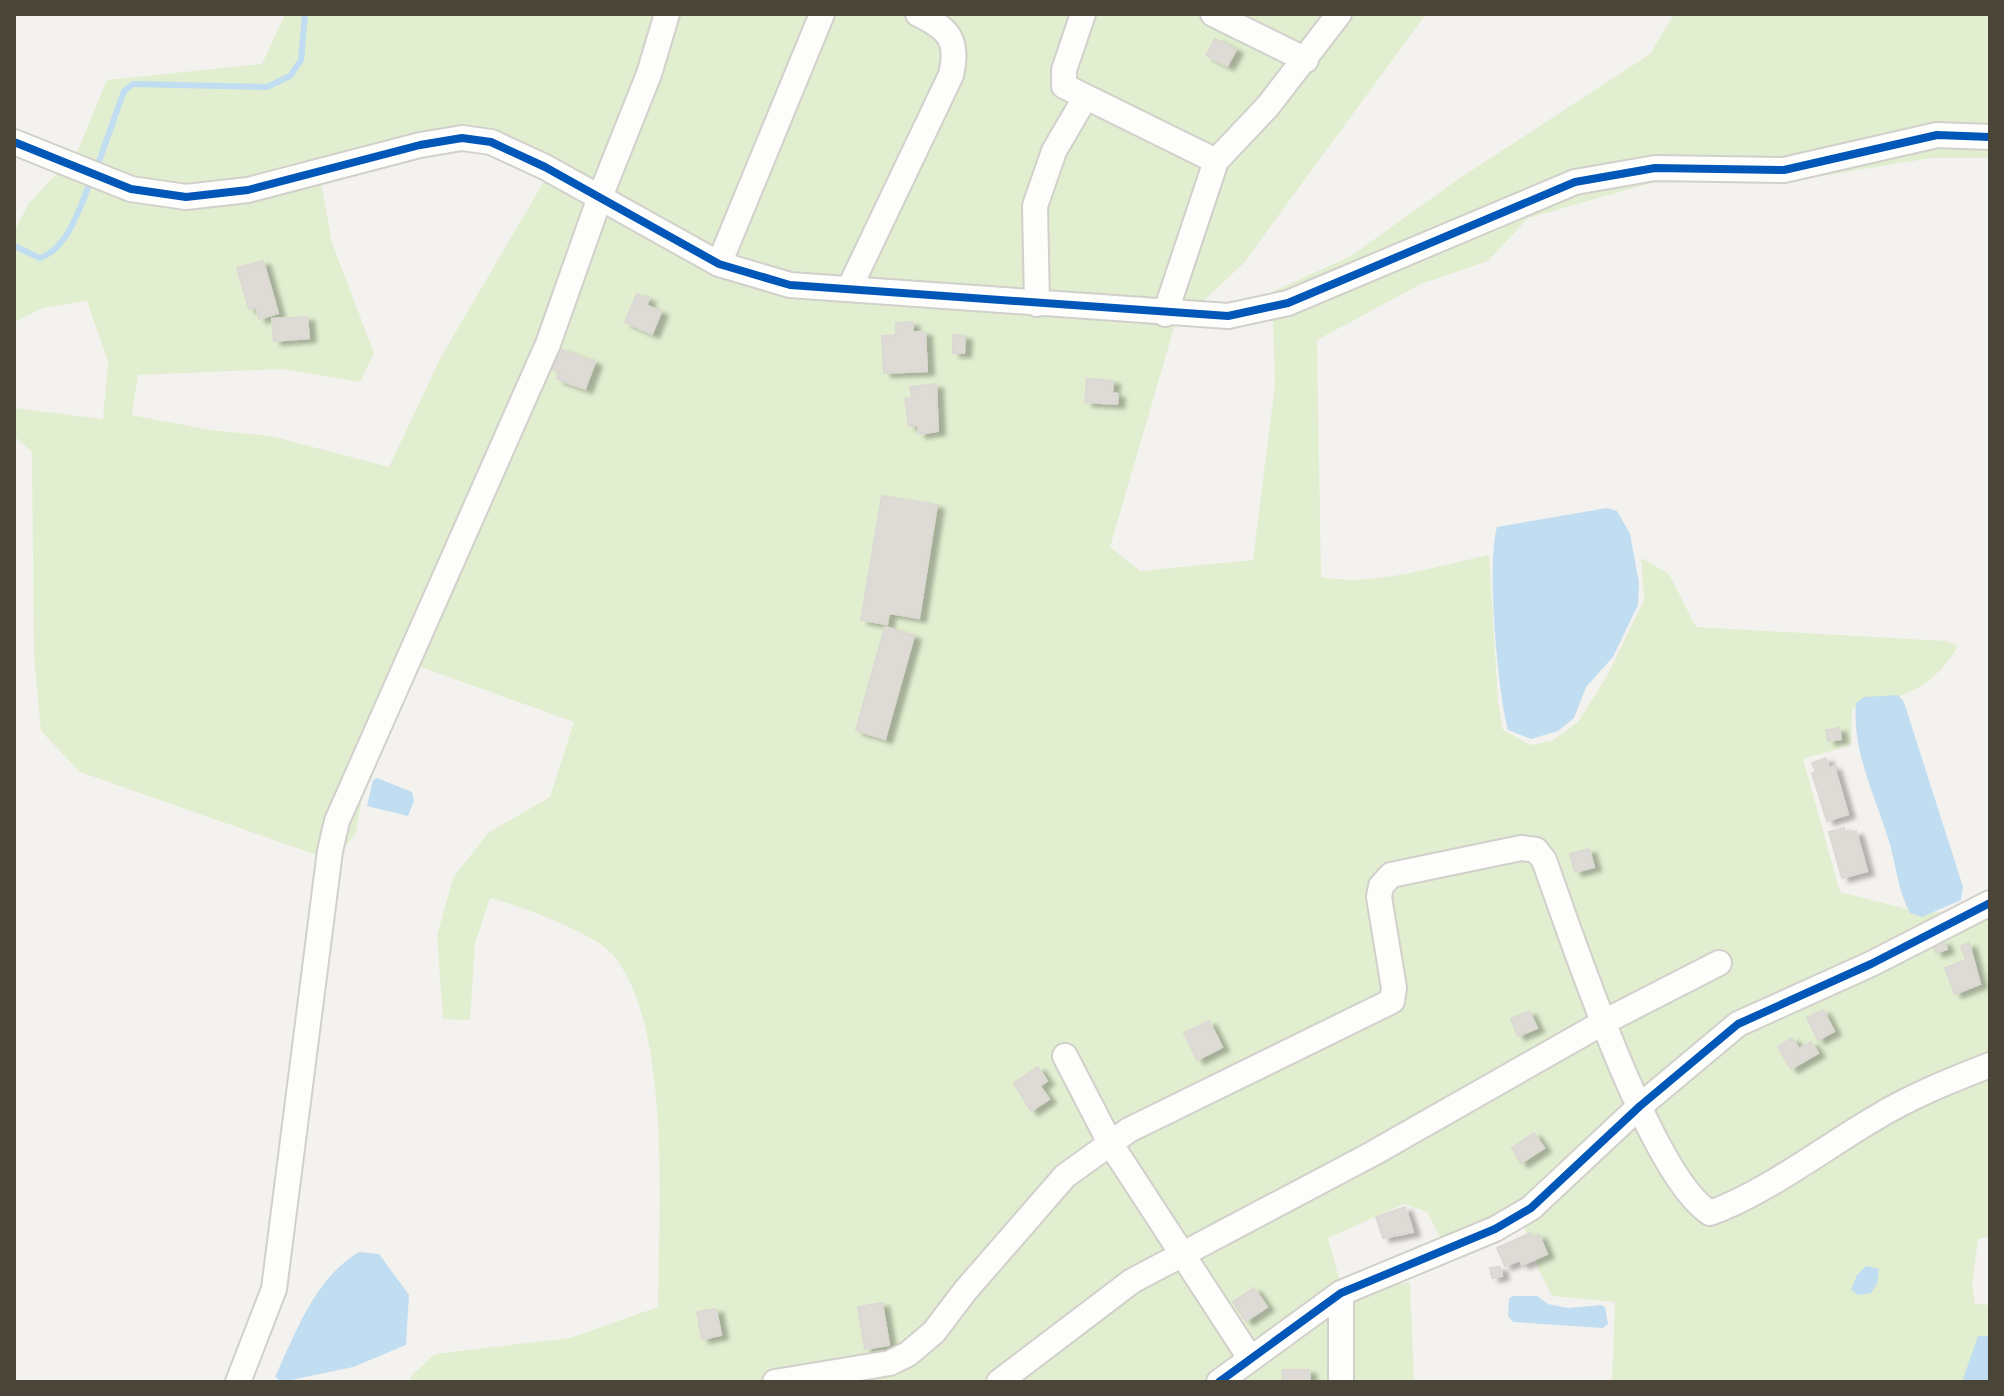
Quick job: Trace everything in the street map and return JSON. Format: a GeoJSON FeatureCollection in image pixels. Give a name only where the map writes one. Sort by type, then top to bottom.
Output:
{"type":"FeatureCollection","features":[{"type":"Feature","properties":{"kind":"street"},"geometry":{"type":"LineString","coordinates":[[238,1382],[274,1289],[280,1223],[330,851],[337,821],[548,344],[600,197],[649,74],[667,14]]}},
{"type":"Feature","properties":{"kind":"street"},"geometry":{"type":"LineString","coordinates":[[719,264],[822,14]]}},
{"type":"Feature","properties":{"kind":"street"},"geometry":{"type":"LineString","coordinates":[[849,289],[951,75],[956,54],[949,35],[937,23],[918,14]]}},
{"type":"Feature","properties":{"kind":"street"},"geometry":{"type":"LineString","coordinates":[[1083,14],[1064,70],[1064,86],[1216,161]]}},
{"type":"Feature","properties":{"kind":"street"},"geometry":{"type":"LineString","coordinates":[[1213,14],[1306,60]]}},
{"type":"Feature","properties":{"kind":"street"},"geometry":{"type":"LineString","coordinates":[[1165,314],[1216,161],[1306,60],[1339,14]]}},
{"type":"Feature","properties":{"kind":"street"},"geometry":{"type":"LineString","coordinates":[[1037,304],[1035,206],[1054,151],[1085,98]]}},
{"type":"Feature","properties":{"kind":"street"},"geometry":{"type":"LineString","coordinates":[[14,142],[131,189],[186,197],[248,190],[420,145],[462,138],[491,142],[600,197],[719,264],[790,285],[1165,314],[1228,316],[1288,303],[1575,182],[1655,168],[1784,170],[1937,135],[1990,137]]}},
{"type":"Feature","properties":{"kind":"street"},"geometry":{"type":"LineString","coordinates":[[775,1382],[890,1363],[908,1354],[934,1332],[965,1291],[1065,1176],[1110,1143],[1129,1130],[1392,1001],[1394,988],[1379,897],[1381,886],[1391,875],[1521,848],[1536,850],[1544,860],[1604,1022],[1640,1106],[1686,1189],[1710,1213],[1889,1110],[1990,1065]]}},
{"type":"Feature","properties":{"kind":"street"},"geometry":{"type":"LineString","coordinates":[[1219,1382],[1341,1293],[1495,1229],[1531,1208],[1640,1106],[1738,1024],[1871,964],[1990,903]]}},
{"type":"Feature","properties":{"kind":"street"},"geometry":{"type":"LineString","coordinates":[[999,1382],[1132,1281],[1372,1154],[1604,1022],[1719,963]]}},
{"type":"Feature","properties":{"kind":"street"},"geometry":{"type":"LineString","coordinates":[[1065,1056],[1110,1143],[1250,1358]]}},
{"type":"Feature","properties":{"kind":"street"},"geometry":{"type":"LineString","coordinates":[[1341,1293],[1341,1382]]}},
{"type":"Feature","properties":{"kind":"green space"},"geometry":{"type":"Polygon","coordinates":[[[285,14],[1426,14],[1243,264],[1174,328],[1110,547],[1140,571],[1253,560],[1275,385],[1272,292],[1351,256],[1460,178],[1650,54],[1674,14],[1990,14],[1990,158],[1931,158],[1791,181],[1655,182],[1528,218],[1488,261],[1421,284],[1317,340],[1321,577],[1384,577],[1489,555],[1498,702],[1503,730],[1530,745],[1552,741],[1578,722],[1607,676],[1644,600],[1641,558],[1669,574],[1696,627],[1946,641],[1958,646],[1926,683],[1900,696],[1852,709],[1851,745],[1803,759],[1840,892],[1919,912],[1990,913],[1990,1236],[1978,1239],[1972,1285],[1975,1304],[1990,1305],[1990,1382],[1612,1382],[1615,1302],[1552,1296],[1538,1268],[1517,1207],[1442,1241],[1427,1212],[1404,1204],[1328,1238],[1340,1281],[1374,1289],[1410,1282],[1414,1382],[414,1382],[410,1377],[435,1354],[570,1338],[658,1307],[660,1174],[653,1073],[645,1026],[631,986],[612,954],[573,929],[490,898],[475,944],[470,1020],[443,1019],[437,936],[453,878],[488,833],[550,797],[574,722],[418,666],[363,791],[356,833],[334,861],[80,772],[41,731],[34,658],[32,452],[14,436],[14,408],[103,419],[108,362],[87,301],[43,308],[14,322],[14,232],[29,203],[77,152],[107,80],[262,64],[285,14]],[[462,147],[321,183],[332,243],[374,353],[360,382],[283,369],[138,375],[132,415],[210,430],[271,436],[389,467],[441,357],[546,178],[488,151],[462,147]]]}},
{"type":"Feature","properties":{"kind":"water"},"geometry":{"type":"Polygon","coordinates":[[[1607,508],[1617,511],[1630,534],[1639,583],[1638,605],[1613,657],[1586,687],[1574,718],[1558,731],[1531,739],[1508,730],[1504,712],[1493,598],[1497,527],[1607,508]]]}},
{"type":"Feature","properties":{"kind":"water"},"geometry":{"type":"Polygon","coordinates":[[[1898,695],[1904,702],[1963,887],[1961,900],[1922,917],[1910,913],[1903,896],[1861,756],[1856,721],[1856,703],[1864,697],[1898,695]]]}},
{"type":"Feature","properties":{"kind":"water"},"geometry":{"type":"Polygon","coordinates":[[[377,778],[412,792],[414,801],[408,816],[367,806],[373,780],[377,778]]]}},
{"type":"Feature","properties":{"kind":"water"},"geometry":{"type":"Polygon","coordinates":[[[359,1252],[379,1254],[409,1295],[406,1345],[353,1367],[282,1382],[275,1377],[308,1307],[330,1276],[359,1252]]]}},
{"type":"Feature","properties":{"kind":"water"},"geometry":{"type":"Polygon","coordinates":[[[1866,1266],[1879,1269],[1877,1284],[1871,1293],[1858,1295],[1851,1290],[1857,1275],[1866,1266]]]}},
{"type":"Feature","properties":{"kind":"water"},"geometry":{"type":"Polygon","coordinates":[[[1513,1296],[1537,1296],[1548,1304],[1567,1308],[1601,1305],[1605,1307],[1608,1324],[1603,1328],[1513,1322],[1508,1316],[1509,1299],[1513,1296]]]}},
{"type":"Feature","properties":{"kind":"water"},"geometry":{"type":"Polygon","coordinates":[[[1978,1336],[1990,1336],[1990,1382],[1962,1382],[1978,1336]]]}},
{"type":"Feature","properties":{"kind":"building"},"geometry":{"type":"Polygon","coordinates":[[[1215,39],[1236,50],[1227,66],[1206,55],[1215,39]]]}},
{"type":"Feature","properties":{"kind":"building"},"geometry":{"type":"Polygon","coordinates":[[[263,261],[278,313],[259,319],[256,307],[249,309],[237,268],[263,261]]]}},
{"type":"Feature","properties":{"kind":"building"},"geometry":{"type":"Polygon","coordinates":[[[637,294],[649,299],[646,305],[661,312],[652,334],[625,322],[637,294]]]}},
{"type":"Feature","properties":{"kind":"building"},"geometry":{"type":"Polygon","coordinates":[[[307,317],[309,338],[274,341],[272,319],[307,317]]]}},
{"type":"Feature","properties":{"kind":"building"},"geometry":{"type":"Polygon","coordinates":[[[912,322],[913,332],[925,332],[927,371],[884,373],[882,336],[896,335],[896,323],[912,322]]]}},
{"type":"Feature","properties":{"kind":"building"},"geometry":{"type":"Polygon","coordinates":[[[953,335],[965,336],[964,353],[953,353],[953,335]]]}},
{"type":"Feature","properties":{"kind":"building"},"geometry":{"type":"Polygon","coordinates":[[[559,349],[595,362],[585,389],[557,379],[560,372],[552,369],[559,349]]]}},
{"type":"Feature","properties":{"kind":"building"},"geometry":{"type":"Polygon","coordinates":[[[1087,379],[1113,381],[1112,393],[1118,394],[1117,404],[1085,402],[1087,379]]]}},
{"type":"Feature","properties":{"kind":"building"},"geometry":{"type":"Polygon","coordinates":[[[936,384],[938,431],[919,434],[918,425],[909,426],[905,399],[912,398],[910,387],[936,384]]]}},
{"type":"Feature","properties":{"kind":"building"},"geometry":{"type":"Polygon","coordinates":[[[882,496],[937,505],[919,618],[889,613],[887,624],[861,620],[882,496]]]}},
{"type":"Feature","properties":{"kind":"building"},"geometry":{"type":"Polygon","coordinates":[[[885,627],[914,636],[885,739],[856,730],[885,627]]]}},
{"type":"Feature","properties":{"kind":"building"},"geometry":{"type":"Polygon","coordinates":[[[1839,728],[1841,739],[1828,741],[1826,730],[1839,728]]]}},
{"type":"Feature","properties":{"kind":"building"},"geometry":{"type":"Polygon","coordinates":[[[1826,758],[1829,768],[1834,766],[1848,814],[1827,821],[1812,773],[1816,772],[1812,763],[1826,758]]]}},
{"type":"Feature","properties":{"kind":"building"},"geometry":{"type":"Polygon","coordinates":[[[1844,828],[1845,834],[1856,831],[1867,871],[1842,878],[1829,832],[1844,828]]]}},
{"type":"Feature","properties":{"kind":"building"},"geometry":{"type":"Polygon","coordinates":[[[1589,849],[1594,867],[1575,872],[1570,854],[1589,849]]]}},
{"type":"Feature","properties":{"kind":"building"},"geometry":{"type":"Polygon","coordinates":[[[1943,941],[1947,949],[1936,953],[1933,945],[1943,941]]]}},
{"type":"Feature","properties":{"kind":"building"},"geometry":{"type":"Polygon","coordinates":[[[1969,943],[1980,984],[1955,994],[1945,968],[1966,960],[1961,946],[1969,943]]]}},
{"type":"Feature","properties":{"kind":"building"},"geometry":{"type":"Polygon","coordinates":[[[1823,1010],[1834,1031],[1818,1040],[1807,1018],[1823,1010]]]}},
{"type":"Feature","properties":{"kind":"building"},"geometry":{"type":"Polygon","coordinates":[[[1529,1011],[1537,1028],[1518,1036],[1511,1019],[1529,1011]]]}},
{"type":"Feature","properties":{"kind":"building"},"geometry":{"type":"Polygon","coordinates":[[[1209,1021],[1222,1047],[1197,1060],[1184,1033],[1209,1021]]]}},
{"type":"Feature","properties":{"kind":"building"},"geometry":{"type":"Polygon","coordinates":[[[1792,1038],[1799,1049],[1811,1042],[1818,1053],[1791,1069],[1778,1047],[1792,1038]]]}},
{"type":"Feature","properties":{"kind":"building"},"geometry":{"type":"Polygon","coordinates":[[[1038,1067],[1047,1081],[1040,1086],[1049,1099],[1031,1111],[1014,1083],[1038,1067]]]}},
{"type":"Feature","properties":{"kind":"building"},"geometry":{"type":"Polygon","coordinates":[[[1534,1133],[1544,1148],[1521,1163],[1512,1148],[1534,1133]]]}},
{"type":"Feature","properties":{"kind":"building"},"geometry":{"type":"Polygon","coordinates":[[[1405,1207],[1413,1232],[1383,1238],[1376,1217],[1405,1207]]]}},
{"type":"Feature","properties":{"kind":"building"},"geometry":{"type":"Polygon","coordinates":[[[1531,1233],[1533,1237],[1539,1235],[1547,1254],[1522,1265],[1520,1260],[1505,1266],[1497,1248],[1531,1233]]]}},
{"type":"Feature","properties":{"kind":"building"},"geometry":{"type":"Polygon","coordinates":[[[1500,1267],[1502,1276],[1492,1278],[1490,1268],[1500,1267]]]}},
{"type":"Feature","properties":{"kind":"building"},"geometry":{"type":"Polygon","coordinates":[[[1254,1288],[1267,1307],[1246,1321],[1233,1302],[1254,1288]]]}},
{"type":"Feature","properties":{"kind":"building"},"geometry":{"type":"Polygon","coordinates":[[[882,1303],[889,1345],[865,1349],[858,1307],[882,1303]]]}},
{"type":"Feature","properties":{"kind":"building"},"geometry":{"type":"Polygon","coordinates":[[[716,1309],[721,1335],[702,1339],[697,1312],[716,1309]]]}},
{"type":"Feature","properties":{"kind":"building"},"geometry":{"type":"Polygon","coordinates":[[[1282,1370],[1309,1370],[1310,1382],[1283,1382],[1282,1370]]]}},
{"type":"Feature","properties":{"kind":"waterway"},"geometry":{"type":"LineString","coordinates":[[97,167],[124,91],[133,84],[267,87],[290,76],[301,60],[305,14]]}},
{"type":"Feature","properties":{"kind":"waterway"},"geometry":{"type":"LineString","coordinates":[[14,246],[40,258],[50,253],[73,224],[92,178]]}},
{"type":"Feature","properties":{"kind":"cycle path"},"geometry":{"type":"LineString","coordinates":[[14,142],[131,189],[186,197],[248,190],[420,145],[462,138],[491,142],[545,167],[719,264],[790,285],[1228,316],[1288,303],[1575,182],[1655,168],[1784,170],[1937,135],[1990,137]]}},
{"type":"Feature","properties":{"kind":"cycle path"},"geometry":{"type":"LineString","coordinates":[[1219,1382],[1341,1293],[1495,1229],[1531,1208],[1640,1106],[1738,1024],[1871,964],[1990,903]]}}]}
